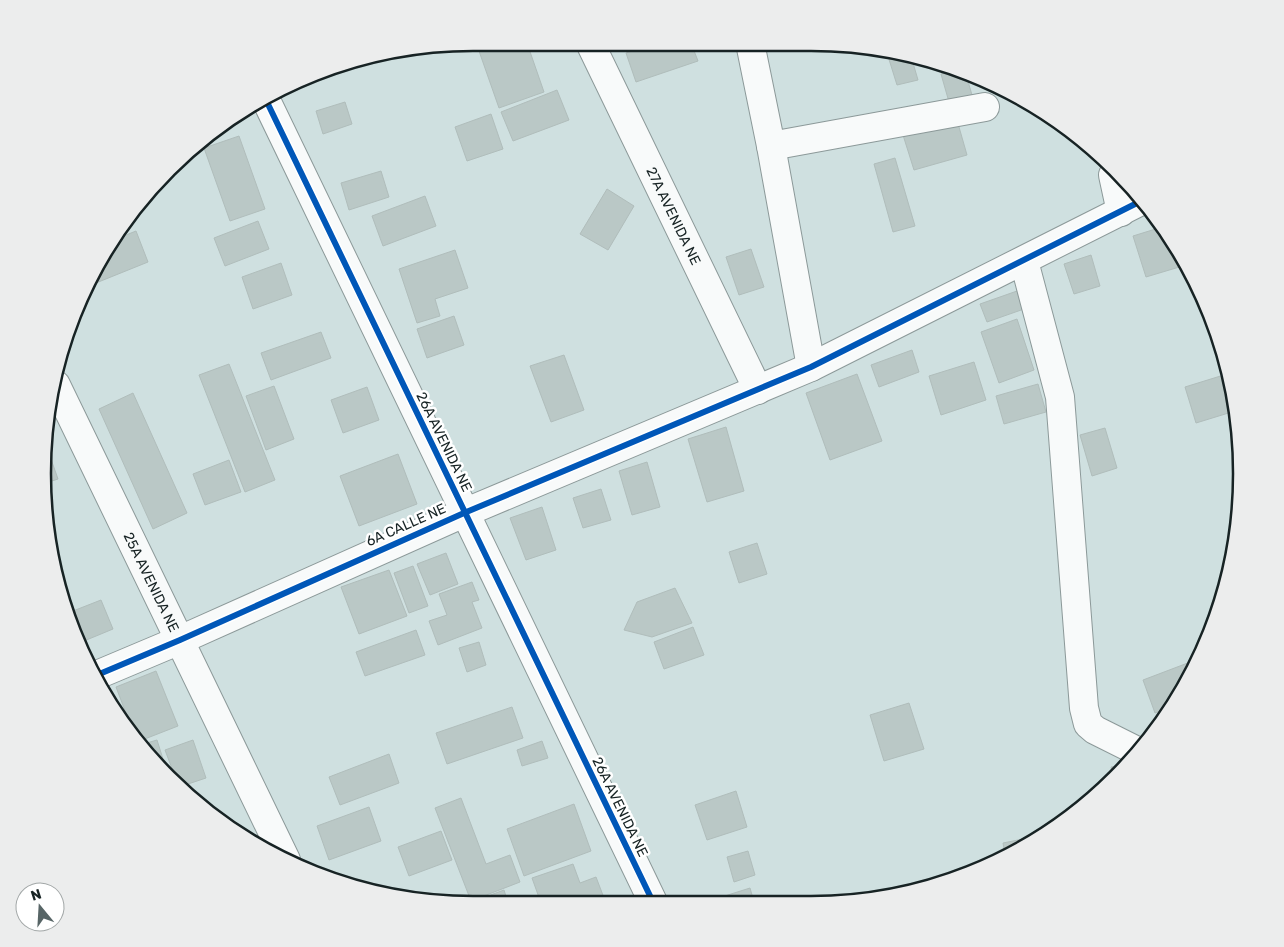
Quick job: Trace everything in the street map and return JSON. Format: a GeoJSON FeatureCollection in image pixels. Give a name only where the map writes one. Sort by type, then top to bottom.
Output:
{"type":"FeatureCollection","features":[{"type":"Feature","properties":{"kind":"street","name":"27A AVENIDA NE"},"geometry":{"type":"LineString","coordinates":[[594,51],[758,390]]}},
{"type":"Feature","properties":{"kind":"street"},"geometry":{"type":"LineString","coordinates":[[752,51],[811,367]]}},
{"type":"Feature","properties":{"kind":"street","name":"26A AVENIDA NE"},"geometry":{"type":"LineString","coordinates":[[268,105],[649,896]]}},
{"type":"Feature","properties":{"kind":"street"},"geometry":{"type":"LineString","coordinates":[[771,146],[985,107]]}},
{"type":"Feature","properties":{"kind":"street"},"geometry":{"type":"LineString","coordinates":[[1121,187],[1131,206]]}},
{"type":"Feature","properties":{"kind":"street","name":"6A CALLE NE"},"geometry":{"type":"LineString","coordinates":[[102,673],[464,513],[811,367],[1131,206]]}},
{"type":"Feature","properties":{"kind":"street"},"geometry":{"type":"LineString","coordinates":[[1024,261],[1060,397],[1084,708],[1088,724],[1095,730],[1131,748]]}},
{"type":"Feature","properties":{"kind":"street","name":"25A AVENIDA NE"},"geometry":{"type":"LineString","coordinates":[[59,391],[281,849]]}},
{"type":"Feature","properties":{"kind":"building"},"geometry":{"type":"Polygon","coordinates":[[[479,51],[530,51],[544,92],[499,108],[479,51]]]}},
{"type":"Feature","properties":{"kind":"building"},"geometry":{"type":"Polygon","coordinates":[[[632,51],[694,51],[698,61],[636,82],[626,53],[632,51]]]}},
{"type":"Feature","properties":{"kind":"building"},"geometry":{"type":"Polygon","coordinates":[[[889,58],[913,64],[918,80],[897,85],[889,58]]]}},
{"type":"Feature","properties":{"kind":"building"},"geometry":{"type":"Polygon","coordinates":[[[941,74],[968,82],[972,95],[949,102],[941,74]]]}},
{"type":"Feature","properties":{"kind":"building"},"geometry":{"type":"Polygon","coordinates":[[[557,90],[569,120],[513,141],[501,112],[557,90]]]}},
{"type":"Feature","properties":{"kind":"building"},"geometry":{"type":"Polygon","coordinates":[[[345,102],[352,124],[323,134],[316,111],[345,102]]]}},
{"type":"Feature","properties":{"kind":"building"},"geometry":{"type":"Polygon","coordinates":[[[491,114],[503,149],[467,161],[455,127],[491,114]]]}},
{"type":"Feature","properties":{"kind":"building"},"geometry":{"type":"Polygon","coordinates":[[[957,120],[967,155],[914,170],[903,135],[957,120]]]}},
{"type":"Feature","properties":{"kind":"building"},"geometry":{"type":"Polygon","coordinates":[[[239,136],[265,209],[230,221],[204,149],[239,136]]]}},
{"type":"Feature","properties":{"kind":"building"},"geometry":{"type":"Polygon","coordinates":[[[895,158],[915,226],[893,232],[874,164],[895,158]]]}},
{"type":"Feature","properties":{"kind":"building"},"geometry":{"type":"Polygon","coordinates":[[[381,171],[389,197],[349,210],[341,183],[381,171]]]}},
{"type":"Feature","properties":{"kind":"building"},"geometry":{"type":"Polygon","coordinates":[[[607,189],[634,206],[608,250],[580,234],[607,189]]]}},
{"type":"Feature","properties":{"kind":"building"},"geometry":{"type":"Polygon","coordinates":[[[425,196],[436,226],[383,246],[372,216],[425,196]]]}},
{"type":"Feature","properties":{"kind":"building"},"geometry":{"type":"Polygon","coordinates":[[[258,221],[269,249],[225,266],[214,238],[258,221]]]}},
{"type":"Feature","properties":{"kind":"building"},"geometry":{"type":"Polygon","coordinates":[[[1155,229],[1179,267],[1146,277],[1133,236],[1155,229]]]}},
{"type":"Feature","properties":{"kind":"building"},"geometry":{"type":"Polygon","coordinates":[[[136,231],[148,262],[97,282],[108,262],[125,236],[136,231]]]}},
{"type":"Feature","properties":{"kind":"building"},"geometry":{"type":"Polygon","coordinates":[[[751,249],[764,287],[739,295],[726,257],[751,249]]]}},
{"type":"Feature","properties":{"kind":"building"},"geometry":{"type":"Polygon","coordinates":[[[455,250],[468,288],[435,299],[440,316],[417,323],[399,269],[455,250]]]}},
{"type":"Feature","properties":{"kind":"building"},"geometry":{"type":"Polygon","coordinates":[[[1091,255],[1100,286],[1074,294],[1064,264],[1091,255]]]}},
{"type":"Feature","properties":{"kind":"building"},"geometry":{"type":"Polygon","coordinates":[[[281,263],[292,295],[253,309],[242,277],[281,263]]]}},
{"type":"Feature","properties":{"kind":"building"},"geometry":{"type":"Polygon","coordinates":[[[1017,291],[1024,309],[987,322],[980,304],[1017,291]]]}},
{"type":"Feature","properties":{"kind":"building"},"geometry":{"type":"Polygon","coordinates":[[[454,316],[464,345],[427,358],[417,329],[454,316]]]}},
{"type":"Feature","properties":{"kind":"building"},"geometry":{"type":"Polygon","coordinates":[[[1017,319],[1034,370],[999,383],[981,332],[1017,319]]]}},
{"type":"Feature","properties":{"kind":"building"},"geometry":{"type":"Polygon","coordinates":[[[321,332],[331,358],[271,380],[261,353],[321,332]]]}},
{"type":"Feature","properties":{"kind":"building"},"geometry":{"type":"Polygon","coordinates":[[[912,350],[919,372],[879,387],[871,365],[912,350]]]}},
{"type":"Feature","properties":{"kind":"building"},"geometry":{"type":"Polygon","coordinates":[[[564,355],[584,410],[551,422],[530,366],[564,355]]]}},
{"type":"Feature","properties":{"kind":"building"},"geometry":{"type":"Polygon","coordinates":[[[974,362],[986,400],[941,415],[929,376],[974,362]]]}},
{"type":"Feature","properties":{"kind":"building"},"geometry":{"type":"Polygon","coordinates":[[[229,364],[275,480],[245,492],[199,375],[229,364]]]}},
{"type":"Feature","properties":{"kind":"building"},"geometry":{"type":"Polygon","coordinates":[[[857,374],[882,441],[830,460],[806,393],[857,374]]]}},
{"type":"Feature","properties":{"kind":"building"},"geometry":{"type":"Polygon","coordinates":[[[1221,376],[1228,413],[1196,423],[1185,387],[1221,376]]]}},
{"type":"Feature","properties":{"kind":"building"},"geometry":{"type":"Polygon","coordinates":[[[1038,384],[1046,412],[1004,424],[996,396],[1038,384]]]}},
{"type":"Feature","properties":{"kind":"building"},"geometry":{"type":"Polygon","coordinates":[[[274,386],[294,439],[266,450],[246,396],[274,386]]]}},
{"type":"Feature","properties":{"kind":"building"},"geometry":{"type":"Polygon","coordinates":[[[367,387],[379,420],[343,433],[331,400],[367,387]]]}},
{"type":"Feature","properties":{"kind":"building"},"geometry":{"type":"Polygon","coordinates":[[[133,393],[187,513],[153,529],[99,409],[133,393]]]}},
{"type":"Feature","properties":{"kind":"building"},"geometry":{"type":"Polygon","coordinates":[[[726,427],[744,491],[707,502],[688,439],[726,427]]]}},
{"type":"Feature","properties":{"kind":"building"},"geometry":{"type":"Polygon","coordinates":[[[1105,428],[1117,468],[1092,476],[1080,435],[1105,428]]]}},
{"type":"Feature","properties":{"kind":"building"},"geometry":{"type":"Polygon","coordinates":[[[398,454],[417,504],[359,526],[340,476],[398,454]]]}},
{"type":"Feature","properties":{"kind":"building"},"geometry":{"type":"Polygon","coordinates":[[[229,460],[241,492],[205,505],[193,474],[229,460]]]}},
{"type":"Feature","properties":{"kind":"building"},"geometry":{"type":"Polygon","coordinates":[[[51,461],[58,479],[51,481],[51,461]]]}},
{"type":"Feature","properties":{"kind":"building"},"geometry":{"type":"Polygon","coordinates":[[[647,462],[660,507],[632,515],[619,471],[647,462]]]}},
{"type":"Feature","properties":{"kind":"building"},"geometry":{"type":"Polygon","coordinates":[[[601,489],[611,520],[583,528],[573,498],[601,489]]]}},
{"type":"Feature","properties":{"kind":"building"},"geometry":{"type":"Polygon","coordinates":[[[542,507],[556,550],[526,560],[510,518],[542,507]]]}},
{"type":"Feature","properties":{"kind":"building"},"geometry":{"type":"Polygon","coordinates":[[[757,543],[767,574],[739,583],[729,552],[757,543]]]}},
{"type":"Feature","properties":{"kind":"building"},"geometry":{"type":"Polygon","coordinates":[[[446,553],[458,584],[430,595],[417,564],[446,553]]]}},
{"type":"Feature","properties":{"kind":"building"},"geometry":{"type":"Polygon","coordinates":[[[413,566],[428,606],[409,613],[394,573],[413,566]]]}},
{"type":"Feature","properties":{"kind":"building"},"geometry":{"type":"Polygon","coordinates":[[[389,570],[407,616],[359,634],[341,587],[389,570]]]}},
{"type":"Feature","properties":{"kind":"building"},"geometry":{"type":"Polygon","coordinates":[[[472,582],[479,600],[472,602],[482,628],[438,645],[429,621],[447,615],[439,594],[472,582]]]}},
{"type":"Feature","properties":{"kind":"building"},"geometry":{"type":"Polygon","coordinates":[[[675,588],[692,623],[652,637],[624,630],[637,602],[675,588]]]}},
{"type":"Feature","properties":{"kind":"building"},"geometry":{"type":"Polygon","coordinates":[[[101,600],[113,629],[86,640],[74,610],[101,600]]]}},
{"type":"Feature","properties":{"kind":"building"},"geometry":{"type":"Polygon","coordinates":[[[693,627],[704,655],[664,669],[654,642],[693,627]]]}},
{"type":"Feature","properties":{"kind":"building"},"geometry":{"type":"Polygon","coordinates":[[[416,630],[425,655],[365,676],[356,652],[416,630]]]}},
{"type":"Feature","properties":{"kind":"building"},"geometry":{"type":"Polygon","coordinates":[[[479,642],[486,665],[467,672],[459,648],[479,642]]]}},
{"type":"Feature","properties":{"kind":"building"},"geometry":{"type":"Polygon","coordinates":[[[1187,663],[1160,711],[1155,713],[1143,680],[1187,663]]]}},
{"type":"Feature","properties":{"kind":"building"},"geometry":{"type":"Polygon","coordinates":[[[156,671],[178,726],[145,739],[126,714],[116,687],[156,671]]]}},
{"type":"Feature","properties":{"kind":"building"},"geometry":{"type":"Polygon","coordinates":[[[909,703],[924,749],[884,761],[870,715],[909,703]]]}},
{"type":"Feature","properties":{"kind":"building"},"geometry":{"type":"Polygon","coordinates":[[[512,707],[523,738],[447,764],[436,733],[512,707]]]}},
{"type":"Feature","properties":{"kind":"building"},"geometry":{"type":"Polygon","coordinates":[[[157,740],[163,760],[156,752],[148,743],[157,740]]]}},
{"type":"Feature","properties":{"kind":"building"},"geometry":{"type":"Polygon","coordinates":[[[193,740],[206,778],[188,784],[172,769],[165,750],[193,740]]]}},
{"type":"Feature","properties":{"kind":"building"},"geometry":{"type":"Polygon","coordinates":[[[542,741],[548,758],[522,766],[517,750],[542,741]]]}},
{"type":"Feature","properties":{"kind":"building"},"geometry":{"type":"Polygon","coordinates":[[[389,754],[399,783],[340,805],[329,777],[389,754]]]}},
{"type":"Feature","properties":{"kind":"building"},"geometry":{"type":"Polygon","coordinates":[[[736,791],[747,827],[707,840],[695,805],[736,791]]]}},
{"type":"Feature","properties":{"kind":"building"},"geometry":{"type":"Polygon","coordinates":[[[461,798],[486,864],[510,855],[520,882],[484,896],[469,896],[435,808],[461,798]]]}},
{"type":"Feature","properties":{"kind":"building"},"geometry":{"type":"Polygon","coordinates":[[[574,804],[591,851],[524,876],[507,829],[574,804]]]}},
{"type":"Feature","properties":{"kind":"building"},"geometry":{"type":"Polygon","coordinates":[[[369,807],[381,841],[329,860],[317,826],[369,807]]]}},
{"type":"Feature","properties":{"kind":"building"},"geometry":{"type":"Polygon","coordinates":[[[441,831],[452,860],[409,876],[398,847],[441,831]]]}},
{"type":"Feature","properties":{"kind":"building"},"geometry":{"type":"Polygon","coordinates":[[[1021,839],[1004,848],[1003,843],[1021,839]]]}},
{"type":"Feature","properties":{"kind":"building"},"geometry":{"type":"Polygon","coordinates":[[[748,851],[755,875],[734,882],[727,857],[748,851]]]}},
{"type":"Feature","properties":{"kind":"building"},"geometry":{"type":"Polygon","coordinates":[[[573,864],[580,883],[596,877],[603,896],[538,896],[532,878],[573,864]]]}},
{"type":"Feature","properties":{"kind":"building"},"geometry":{"type":"Polygon","coordinates":[[[750,888],[752,896],[725,896],[750,888]]]}},
{"type":"Feature","properties":{"kind":"building"},"geometry":{"type":"Polygon","coordinates":[[[504,890],[506,896],[488,896],[504,890]]]}},
{"type":"Feature","properties":{"kind":"cycle path"},"geometry":{"type":"LineString","coordinates":[[268,105],[650,896]]}},
{"type":"Feature","properties":{"kind":"cycle path"},"geometry":{"type":"LineString","coordinates":[[102,673],[464,513],[811,367],[1135,204]]}}]}
